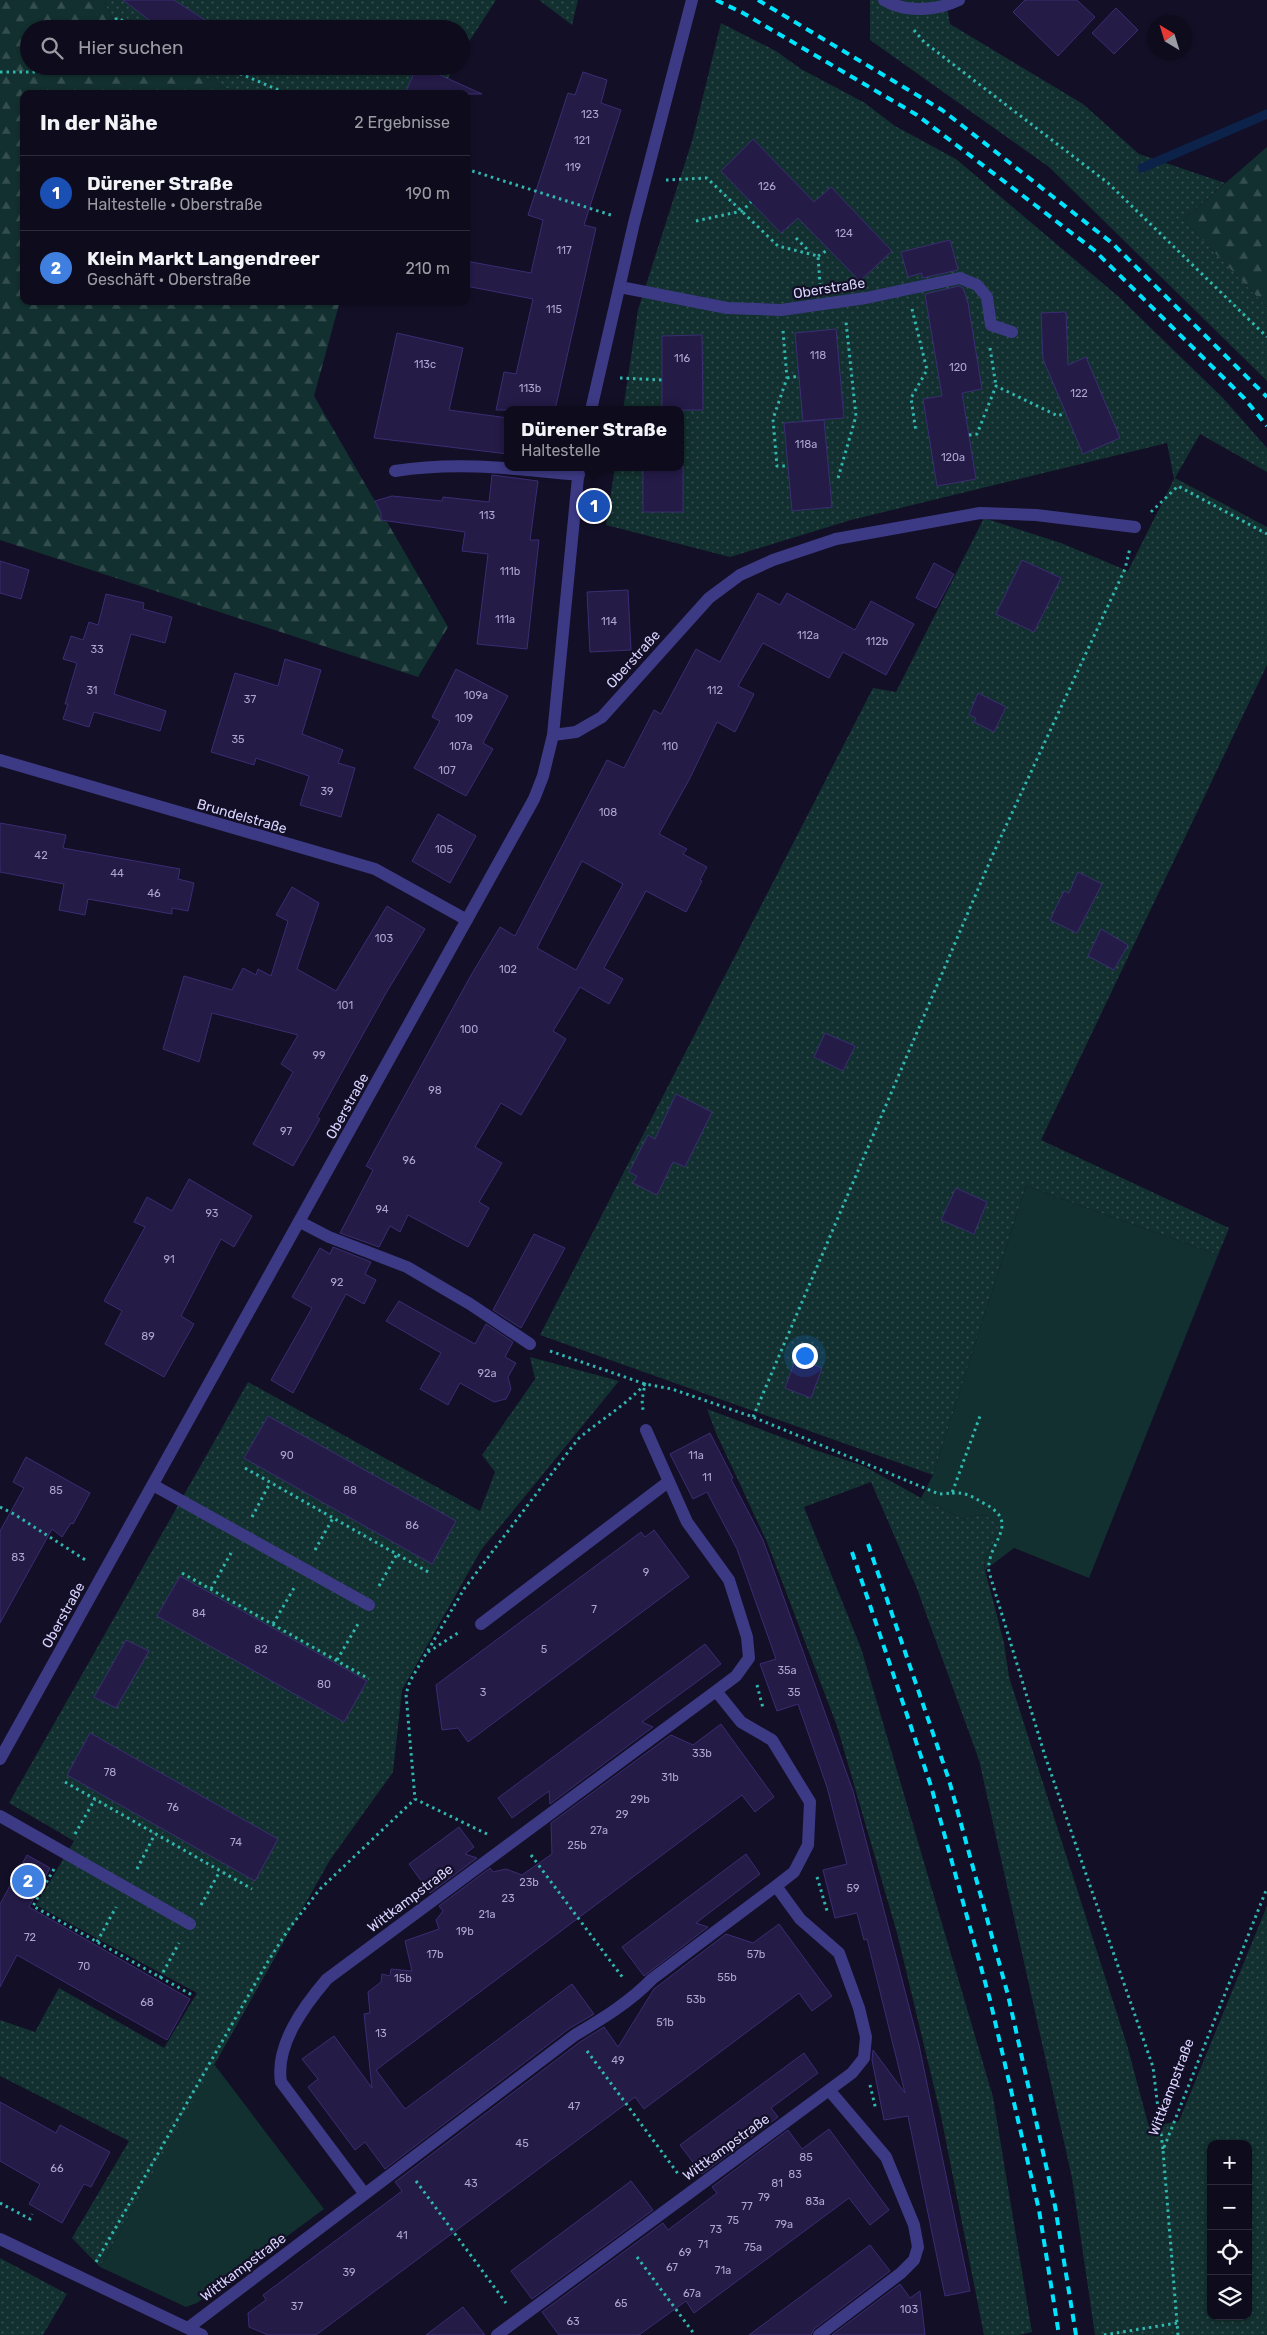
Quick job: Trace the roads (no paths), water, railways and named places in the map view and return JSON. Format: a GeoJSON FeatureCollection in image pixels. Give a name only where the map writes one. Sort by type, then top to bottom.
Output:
{"type":"FeatureCollection","features":[{"type":"Feature","properties":{"kind":"street"},"geometry":{"type":"LineString","coordinates":[[592,406],[634,223],[692,0]]}},
{"type":"Feature","properties":{"kind":"street"},"geometry":{"type":"LineString","coordinates":[[889,3],[928,8],[944,6],[959,0]]}},
{"type":"Feature","properties":{"kind":"street","name":"Oberstraße"},"geometry":{"type":"LineString","coordinates":[[620,287],[727,308],[781,310],[822,306],[960,278],[977,286],[988,297],[991,325],[1012,332]]}},
{"type":"Feature","properties":{"kind":"street"},"geometry":{"type":"LineString","coordinates":[[395,471],[422,467],[466,465],[504,467]]}},
{"type":"Feature","properties":{"kind":"street","name":"Oberstraße"},"geometry":{"type":"LineString","coordinates":[[0,1760],[534,799],[544,776],[553,735],[579,471]]}},
{"type":"Feature","properties":{"kind":"street","name":"Oberstraße"},"geometry":{"type":"LineString","coordinates":[[553,735],[576,732],[602,718],[708,598],[740,576],[773,560],[836,539],[980,513],[1036,515],[1135,527]]}},
{"type":"Feature","properties":{"kind":"street","name":"Brundelstraße"},"geometry":{"type":"LineString","coordinates":[[0,760],[375,869],[467,920]]}},
{"type":"Feature","properties":{"kind":"street"},"geometry":{"type":"LineString","coordinates":[[300,1222],[329,1237],[407,1267],[470,1304],[530,1344]]}},
{"type":"Feature","properties":{"kind":"street"},"geometry":{"type":"LineString","coordinates":[[481,1624],[668,1482],[646,1430]]}},
{"type":"Feature","properties":{"kind":"street","name":"Wittkampstraße"},"geometry":{"type":"LineString","coordinates":[[364,2193],[281,2082],[279,2071],[287,2042],[310,1998],[327,1979],[508,1843],[736,1676],[749,1658],[747,1637],[729,1580],[687,1522],[668,1482]]}},
{"type":"Feature","properties":{"kind":"street"},"geometry":{"type":"LineString","coordinates":[[153,1484],[369,1605]]}},
{"type":"Feature","properties":{"kind":"street","name":"Wittkampstraße"},"geometry":{"type":"LineString","coordinates":[[188,2328],[364,2193],[575,2035],[602,2019],[794,1872],[808,1845],[810,1802],[772,1740],[741,1722],[716,1691]]}},
{"type":"Feature","properties":{"kind":"street"},"geometry":{"type":"LineString","coordinates":[[0,1816],[190,1924]]}},
{"type":"Feature","properties":{"kind":"street","name":"Wittkampstraße"},"geometry":{"type":"LineString","coordinates":[[497,2335],[852,2073],[864,2058],[866,2037],[859,2008],[839,1953],[800,1919],[776,1886]]}},
{"type":"Feature","properties":{"kind":"street"},"geometry":{"type":"LineString","coordinates":[[818,2335],[901,2273],[914,2260],[918,2247],[914,2225],[886,2157],[828,2090]]}},
{"type":"Feature","properties":{"kind":"street"},"geometry":{"type":"LineString","coordinates":[[0,2239],[202,2335]]}},
{"type":"Feature","properties":{"kind":"waterway"},"geometry":{"type":"LineString","coordinates":[[1142,168],[1267,114]]}},
{"type":"Feature","properties":{"kind":"railway"},"geometry":{"type":"LineString","coordinates":[[716,0],[743,13],[917,115],[1094,250],[1244,398],[1267,426]]}},
{"type":"Feature","properties":{"kind":"railway"},"geometry":{"type":"LineString","coordinates":[[758,0],[942,110],[964,127],[1112,243],[1267,397]]}},
{"type":"Feature","properties":{"kind":"railway"},"geometry":{"type":"LineString","coordinates":[[868,1544],[949,1780],[1008,1995],[1055,2206],[1076,2335]]}},
{"type":"Feature","properties":{"kind":"railway"},"geometry":{"type":"LineString","coordinates":[[852,1552],[931,1786],[990,2000],[1039,2210],[1059,2335]]}},
{"type":"Feature","properties":{"kind":"place","name":"Dürener Straße"},"geometry":{"type":"Point","coordinates":[594,506]}},
{"type":"Feature","properties":{"kind":"place","name":"Klein Markt Langendreer"},"geometry":{"type":"Point","coordinates":[28,1881]}}]}
